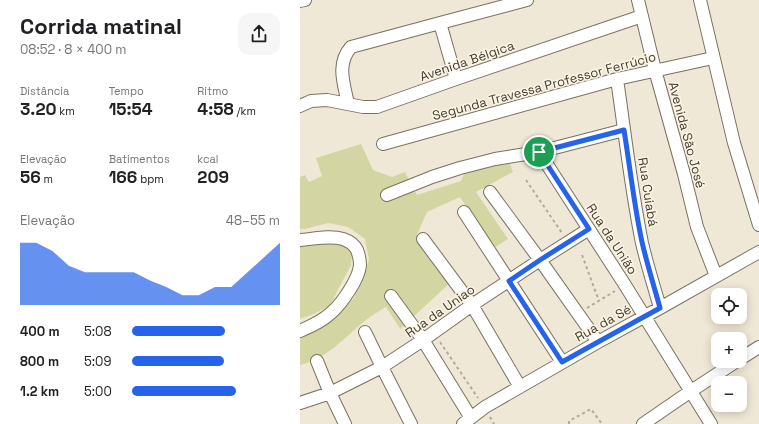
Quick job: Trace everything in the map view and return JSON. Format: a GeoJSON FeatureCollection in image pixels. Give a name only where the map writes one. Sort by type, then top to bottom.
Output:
{"type":"FeatureCollection","features":[{"type":"Feature","properties":{"kind":"street"},"geometry":{"type":"LineString","coordinates":[[300,1],[305,0]]}},
{"type":"Feature","properties":{"kind":"street"},"geometry":{"type":"LineString","coordinates":[[348,104],[342,66],[343,59],[351,47],[527,0]]}},
{"type":"Feature","properties":{"kind":"street","name":"Avenida São José"},"geometry":{"type":"LineString","coordinates":[[638,0],[697,227],[716,276]]}},
{"type":"Feature","properties":{"kind":"street"},"geometry":{"type":"LineString","coordinates":[[700,0],[734,144],[759,225]]}},
{"type":"Feature","properties":{"kind":"street","name":"Avenida Bélgica"},"geometry":{"type":"LineString","coordinates":[[300,106],[312,101],[327,100],[363,107],[377,107],[456,78],[642,16]]}},
{"type":"Feature","properties":{"kind":"street"},"geometry":{"type":"LineString","coordinates":[[440,23],[456,78]]}},
{"type":"Feature","properties":{"kind":"street","name":"Segunda Travessa Professor Ferrúcio"},"geometry":{"type":"LineString","coordinates":[[383,144],[617,79],[713,58]]}},
{"type":"Feature","properties":{"kind":"street","name":"Rua Cuiabá"},"geometry":{"type":"LineString","coordinates":[[617,79],[642,243],[660,308]]}},
{"type":"Feature","properties":{"kind":"street"},"geometry":{"type":"LineString","coordinates":[[387,195],[432,177],[460,168],[495,159],[539,152],[624,130]]}},
{"type":"Feature","properties":{"kind":"street","name":"Rua da União"},"geometry":{"type":"LineString","coordinates":[[539,152],[625,285],[711,424]]}},
{"type":"Feature","properties":{"kind":"street"},"geometry":{"type":"LineString","coordinates":[[490,192],[598,342]]}},
{"type":"Feature","properties":{"kind":"street"},"geometry":{"type":"LineString","coordinates":[[464,212],[562,362]]}},
{"type":"Feature","properties":{"kind":"street","name":"Rua da Uniao"},"geometry":{"type":"LineString","coordinates":[[300,402],[330,393],[382,367],[472,305],[589,229]]}},
{"type":"Feature","properties":{"kind":"street"},"geometry":{"type":"LineString","coordinates":[[300,240],[342,238],[351,242],[360,256],[360,266],[356,277],[349,291],[332,313],[300,331]]}},
{"type":"Feature","properties":{"kind":"street"},"geometry":{"type":"LineString","coordinates":[[423,239],[472,305],[520,387]]}},
{"type":"Feature","properties":{"kind":"street","name":"Rua da Sé"},"geometry":{"type":"LineString","coordinates":[[467,421],[485,407],[562,362],[759,252]]}},
{"type":"Feature","properties":{"kind":"street"},"geometry":{"type":"LineString","coordinates":[[391,296],[423,340],[467,421]]}},
{"type":"Feature","properties":{"kind":"street"},"geometry":{"type":"LineString","coordinates":[[365,332],[412,424]]}},
{"type":"Feature","properties":{"kind":"street"},"geometry":{"type":"LineString","coordinates":[[747,355],[759,347]]}},
{"type":"Feature","properties":{"kind":"street"},"geometry":{"type":"LineString","coordinates":[[317,361],[345,424]]}},
{"type":"Feature","properties":{"kind":"street"},"geometry":{"type":"LineString","coordinates":[[643,424],[726,368]]}},
{"type":"Feature","properties":{"kind":"path"},"geometry":{"type":"LineString","coordinates":[[526,180],[568,243]]}},
{"type":"Feature","properties":{"kind":"path"},"geometry":{"type":"LineString","coordinates":[[582,255],[599,301]]}},
{"type":"Feature","properties":{"kind":"path"},"geometry":{"type":"LineString","coordinates":[[578,314],[625,285]]}},
{"type":"Feature","properties":{"kind":"path"},"geometry":{"type":"LineString","coordinates":[[569,424],[569,421],[590,409],[602,424]]}},
{"type":"Feature","properties":{"kind":"green space"},"geometry":{"type":"Polygon","coordinates":[[[361,144],[373,170],[392,177],[405,172],[417,195],[461,181],[465,172],[509,161],[513,172],[476,192],[508,239],[494,248],[460,197],[427,212],[416,237],[450,283],[400,329],[386,307],[367,319],[328,352],[319,358],[300,365],[300,336],[333,320],[354,298],[365,273],[369,259],[365,239],[348,227],[328,223],[300,229],[300,177],[305,175],[309,182],[322,176],[316,158],[361,144]]]}},
{"type":"Feature","properties":{"kind":"green space"},"geometry":{"type":"Polygon","coordinates":[[[337,242],[349,248],[352,254],[351,265],[330,305],[314,314],[300,319],[300,246],[337,242]]]}},
{"type":"Feature","properties":{"kind":"route"},"geometry":{"type":"LineString","coordinates":[[624,130],[642,243],[660,308],[562,362],[509,281],[589,229],[539,152],[624,130]]}}]}
